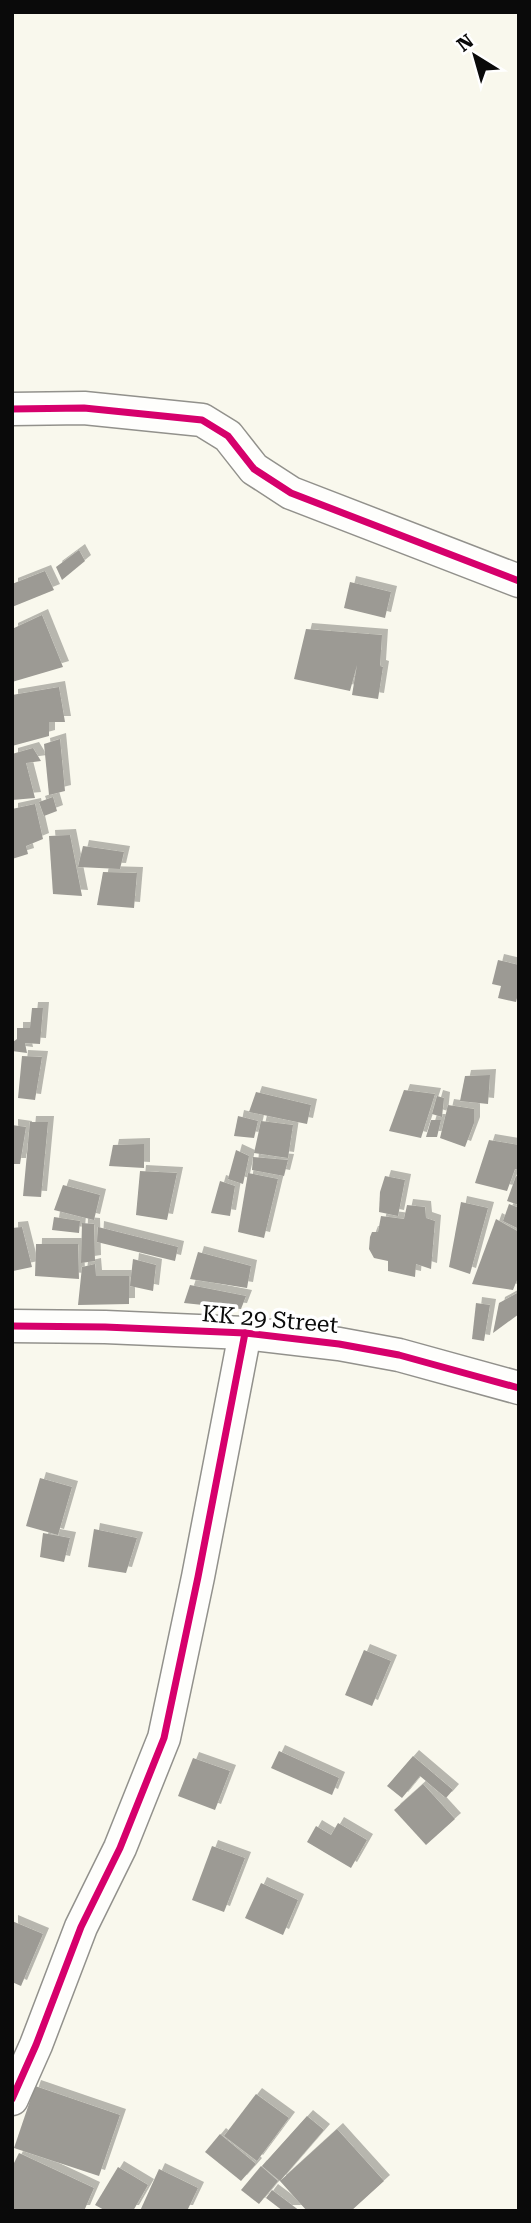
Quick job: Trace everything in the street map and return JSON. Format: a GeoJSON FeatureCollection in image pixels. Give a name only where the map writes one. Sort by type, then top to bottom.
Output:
{"type":"FeatureCollection","features":[{"type":"Feature","properties":{"kind":"street"},"geometry":{"type":"LineString","coordinates":[[12,409],[84,408],[202,420],[228,436],[254,469],[291,493],[519,581]]}},
{"type":"Feature","properties":{"kind":"street","name":"KK 29 Street"},"geometry":{"type":"LineString","coordinates":[[12,1326],[245,1333],[339,1344],[399,1355],[519,1388]]}},
{"type":"Feature","properties":{"kind":"street"},"geometry":{"type":"LineString","coordinates":[[12,2099],[36,2045],[81,1927],[120,1848],[164,1738],[245,1333]]}},
{"type":"Feature","properties":{"kind":"building"},"geometry":{"type":"Polygon","coordinates":[[[79,550],[85,561],[62,580],[56,567],[79,550]]]}},
{"type":"Feature","properties":{"kind":"building"},"geometry":{"type":"Polygon","coordinates":[[[45,571],[54,590],[12,607],[12,584],[45,571]]]}},
{"type":"Feature","properties":{"kind":"building"},"geometry":{"type":"Polygon","coordinates":[[[350,582],[391,592],[385,618],[344,608],[350,582]]]}},
{"type":"Feature","properties":{"kind":"building"},"geometry":{"type":"Polygon","coordinates":[[[42,615],[63,667],[12,682],[12,629],[42,615]]]}},
{"type":"Feature","properties":{"kind":"building"},"geometry":{"type":"Polygon","coordinates":[[[306,629],[382,635],[380,666],[383,667],[378,699],[352,695],[357,665],[350,691],[294,679],[306,629]]]}},
{"type":"Feature","properties":{"kind":"building"},"geometry":{"type":"Polygon","coordinates":[[[59,687],[65,722],[49,722],[49,736],[12,746],[12,695],[59,687]]]}},
{"type":"Feature","properties":{"kind":"building"},"geometry":{"type":"Polygon","coordinates":[[[60,739],[65,791],[49,795],[44,744],[60,739]]]}},
{"type":"Feature","properties":{"kind":"building"},"geometry":{"type":"Polygon","coordinates":[[[33,748],[41,761],[26,763],[35,798],[12,800],[12,754],[33,748]]]}},
{"type":"Feature","properties":{"kind":"building"},"geometry":{"type":"Polygon","coordinates":[[[53,797],[57,811],[44,816],[39,802],[53,797]]]}},
{"type":"Feature","properties":{"kind":"building"},"geometry":{"type":"Polygon","coordinates":[[[35,804],[43,839],[26,846],[28,854],[12,859],[12,809],[35,804]]]}},
{"type":"Feature","properties":{"kind":"building"},"geometry":{"type":"Polygon","coordinates":[[[70,835],[82,896],[53,894],[49,836],[70,835]]]}},
{"type":"Feature","properties":{"kind":"building"},"geometry":{"type":"Polygon","coordinates":[[[83,846],[124,852],[120,869],[78,867],[83,846]]]}},
{"type":"Feature","properties":{"kind":"building"},"geometry":{"type":"Polygon","coordinates":[[[103,872],[137,873],[134,908],[97,905],[103,872]]]}},
{"type":"Feature","properties":{"kind":"building"},"geometry":{"type":"Polygon","coordinates":[[[498,960],[519,965],[516,1002],[498,998],[501,986],[492,984],[498,960]]]}},
{"type":"Feature","properties":{"kind":"building"},"geometry":{"type":"Polygon","coordinates":[[[32,1008],[43,1008],[40,1044],[25,1043],[27,1053],[12,1051],[13,1042],[17,1039],[17,1028],[30,1028],[32,1008]]]}},
{"type":"Feature","properties":{"kind":"building"},"geometry":{"type":"Polygon","coordinates":[[[22,1056],[42,1057],[35,1100],[18,1098],[22,1056]]]}},
{"type":"Feature","properties":{"kind":"building"},"geometry":{"type":"Polygon","coordinates":[[[490,1075],[488,1104],[460,1101],[465,1076],[490,1075]]]}},
{"type":"Feature","properties":{"kind":"building"},"geometry":{"type":"Polygon","coordinates":[[[404,1090],[435,1094],[421,1138],[389,1131],[404,1090]]]}},
{"type":"Feature","properties":{"kind":"building"},"geometry":{"type":"Polygon","coordinates":[[[256,1092],[311,1105],[307,1124],[249,1112],[256,1092]]]}},
{"type":"Feature","properties":{"kind":"building"},"geometry":{"type":"Polygon","coordinates":[[[437,1096],[444,1098],[442,1117],[432,1114],[437,1096]]]}},
{"type":"Feature","properties":{"kind":"building"},"geometry":{"type":"Polygon","coordinates":[[[448,1105],[474,1109],[474,1123],[465,1147],[440,1138],[448,1105]]]}},
{"type":"Feature","properties":{"kind":"building"},"geometry":{"type":"Polygon","coordinates":[[[238,1116],[258,1121],[254,1138],[234,1136],[238,1116]]]}},
{"type":"Feature","properties":{"kind":"building"},"geometry":{"type":"Polygon","coordinates":[[[431,1120],[441,1120],[437,1137],[426,1137],[431,1120]]]}},
{"type":"Feature","properties":{"kind":"building"},"geometry":{"type":"Polygon","coordinates":[[[261,1121],[293,1125],[288,1158],[254,1153],[261,1121]]]}},
{"type":"Feature","properties":{"kind":"building"},"geometry":{"type":"Polygon","coordinates":[[[30,1122],[48,1122],[41,1197],[23,1196],[30,1122]]]}},
{"type":"Feature","properties":{"kind":"building"},"geometry":{"type":"Polygon","coordinates":[[[12,1125],[26,1127],[20,1164],[12,1164],[12,1125]]]}},
{"type":"Feature","properties":{"kind":"building"},"geometry":{"type":"Polygon","coordinates":[[[489,1140],[519,1145],[519,1170],[515,1169],[507,1191],[475,1183],[489,1140]]]}},
{"type":"Feature","properties":{"kind":"building"},"geometry":{"type":"Polygon","coordinates":[[[144,1144],[144,1168],[109,1166],[113,1145],[144,1144]]]}},
{"type":"Feature","properties":{"kind":"building"},"geometry":{"type":"Polygon","coordinates":[[[236,1150],[249,1156],[243,1184],[228,1179],[236,1150]]]}},
{"type":"Feature","properties":{"kind":"building"},"geometry":{"type":"Polygon","coordinates":[[[253,1157],[288,1160],[284,1176],[252,1170],[253,1157]]]}},
{"type":"Feature","properties":{"kind":"building"},"geometry":{"type":"Polygon","coordinates":[[[140,1171],[177,1173],[167,1220],[136,1215],[140,1171]]]}},
{"type":"Feature","properties":{"kind":"building"},"geometry":{"type":"Polygon","coordinates":[[[248,1173],[278,1179],[264,1238],[238,1232],[248,1173]]]}},
{"type":"Feature","properties":{"kind":"building"},"geometry":{"type":"Polygon","coordinates":[[[385,1176],[405,1180],[398,1216],[379,1212],[380,1192],[385,1176]]]}},
{"type":"Feature","properties":{"kind":"building"},"geometry":{"type":"Polygon","coordinates":[[[516,1176],[519,1177],[519,1205],[507,1201],[516,1176]]]}},
{"type":"Feature","properties":{"kind":"building"},"geometry":{"type":"Polygon","coordinates":[[[220,1181],[235,1186],[230,1216],[211,1213],[220,1181]]]}},
{"type":"Feature","properties":{"kind":"building"},"geometry":{"type":"Polygon","coordinates":[[[63,1185],[100,1195],[94,1220],[54,1210],[63,1185]]]}},
{"type":"Feature","properties":{"kind":"building"},"geometry":{"type":"Polygon","coordinates":[[[461,1202],[488,1208],[470,1274],[449,1267],[461,1202]]]}},
{"type":"Feature","properties":{"kind":"building"},"geometry":{"type":"Polygon","coordinates":[[[509,1204],[519,1208],[519,1229],[503,1221],[509,1204]]]}},
{"type":"Feature","properties":{"kind":"building"},"geometry":{"type":"Polygon","coordinates":[[[407,1205],[425,1207],[426,1218],[435,1221],[431,1269],[416,1264],[415,1277],[388,1271],[388,1261],[374,1258],[369,1249],[370,1237],[372,1232],[378,1232],[381,1216],[404,1219],[407,1205]]]}},
{"type":"Feature","properties":{"kind":"building"},"geometry":{"type":"Polygon","coordinates":[[[54,1217],[80,1221],[79,1233],[52,1230],[54,1217]]]}},
{"type":"Feature","properties":{"kind":"building"},"geometry":{"type":"Polygon","coordinates":[[[496,1219],[519,1232],[519,1275],[513,1290],[472,1284],[496,1219]]]}},
{"type":"Feature","properties":{"kind":"building"},"geometry":{"type":"Polygon","coordinates":[[[82,1223],[94,1224],[95,1261],[81,1263],[82,1223]]]}},
{"type":"Feature","properties":{"kind":"building"},"geometry":{"type":"Polygon","coordinates":[[[22,1227],[32,1267],[13,1271],[12,1228],[22,1227]]]}},
{"type":"Feature","properties":{"kind":"building"},"geometry":{"type":"Polygon","coordinates":[[[98,1227],[178,1247],[175,1261],[97,1242],[98,1227]]]}},
{"type":"Feature","properties":{"kind":"building"},"geometry":{"type":"Polygon","coordinates":[[[36,1244],[78,1244],[79,1279],[35,1276],[36,1244]]]}},
{"type":"Feature","properties":{"kind":"building"},"geometry":{"type":"Polygon","coordinates":[[[198,1252],[251,1266],[247,1288],[190,1279],[198,1252]]]}},
{"type":"Feature","properties":{"kind":"building"},"geometry":{"type":"Polygon","coordinates":[[[133,1259],[156,1265],[153,1291],[130,1286],[133,1259]]]}},
{"type":"Feature","properties":{"kind":"building"},"geometry":{"type":"Polygon","coordinates":[[[95,1264],[96,1276],[129,1276],[129,1304],[78,1305],[82,1267],[95,1264]]]}},
{"type":"Feature","properties":{"kind":"building"},"geometry":{"type":"Polygon","coordinates":[[[190,1285],[246,1296],[241,1309],[184,1303],[190,1285]]]}},
{"type":"Feature","properties":{"kind":"building"},"geometry":{"type":"Polygon","coordinates":[[[519,1292],[519,1314],[493,1333],[499,1303],[519,1292]]]}},
{"type":"Feature","properties":{"kind":"building"},"geometry":{"type":"Polygon","coordinates":[[[476,1303],[490,1305],[484,1341],[472,1339],[476,1303]]]}},
{"type":"Feature","properties":{"kind":"building"},"geometry":{"type":"Polygon","coordinates":[[[40,1478],[72,1487],[58,1535],[26,1526],[40,1478]]]}},
{"type":"Feature","properties":{"kind":"building"},"geometry":{"type":"Polygon","coordinates":[[[94,1529],[137,1538],[126,1573],[88,1567],[94,1529]]]}},
{"type":"Feature","properties":{"kind":"building"},"geometry":{"type":"Polygon","coordinates":[[[43,1533],[70,1538],[64,1562],[40,1557],[43,1533]]]}},
{"type":"Feature","properties":{"kind":"building"},"geometry":{"type":"Polygon","coordinates":[[[364,1650],[391,1661],[372,1706],[345,1695],[364,1650]]]}},
{"type":"Feature","properties":{"kind":"building"},"geometry":{"type":"Polygon","coordinates":[[[279,1751],[339,1778],[332,1795],[271,1768],[279,1751]]]}},
{"type":"Feature","properties":{"kind":"building"},"geometry":{"type":"Polygon","coordinates":[[[413,1756],[453,1790],[446,1798],[420,1776],[402,1798],[387,1786],[413,1756]]]}},
{"type":"Feature","properties":{"kind":"building"},"geometry":{"type":"Polygon","coordinates":[[[193,1758],[230,1771],[215,1810],[178,1796],[193,1758]]]}},
{"type":"Feature","properties":{"kind":"building"},"geometry":{"type":"Polygon","coordinates":[[[423,1784],[455,1819],[426,1845],[394,1810],[423,1784]]]}},
{"type":"Feature","properties":{"kind":"building"},"geometry":{"type":"Polygon","coordinates":[[[338,1823],[367,1840],[351,1868],[307,1842],[316,1826],[331,1835],[338,1823]]]}},
{"type":"Feature","properties":{"kind":"building"},"geometry":{"type":"Polygon","coordinates":[[[212,1846],[245,1858],[224,1912],[192,1900],[212,1846]]]}},
{"type":"Feature","properties":{"kind":"building"},"geometry":{"type":"Polygon","coordinates":[[[261,1883],[298,1900],[283,1935],[245,1918],[261,1883]]]}},
{"type":"Feature","properties":{"kind":"building"},"geometry":{"type":"Polygon","coordinates":[[[12,1921],[43,1934],[21,1986],[12,1982],[12,1921]]]}},
{"type":"Feature","properties":{"kind":"building"},"geometry":{"type":"Polygon","coordinates":[[[35,2086],[120,2115],[99,2176],[14,2148],[35,2086]]]}},
{"type":"Feature","properties":{"kind":"building"},"geometry":{"type":"Polygon","coordinates":[[[256,2094],[289,2118],[257,2161],[224,2136],[256,2094]]]}},
{"type":"Feature","properties":{"kind":"building"},"geometry":{"type":"Polygon","coordinates":[[[307,2116],[324,2130],[280,2181],[262,2166],[307,2116]]]}},
{"type":"Feature","properties":{"kind":"building"},"geometry":{"type":"Polygon","coordinates":[[[337,2129],[384,2181],[351,2211],[307,2211],[280,2181],[337,2129]]]}},
{"type":"Feature","properties":{"kind":"building"},"geometry":{"type":"Polygon","coordinates":[[[220,2134],[256,2164],[241,2181],[205,2152],[220,2134]]]}},
{"type":"Feature","properties":{"kind":"building"},"geometry":{"type":"Polygon","coordinates":[[[19,2153],[94,2188],[84,2211],[12,2211],[12,2167],[19,2153]]]}},
{"type":"Feature","properties":{"kind":"building"},"geometry":{"type":"Polygon","coordinates":[[[261,2166],[278,2181],[259,2204],[241,2190],[261,2166]]]}},
{"type":"Feature","properties":{"kind":"building"},"geometry":{"type":"Polygon","coordinates":[[[118,2167],[148,2185],[133,2211],[106,2211],[95,2205],[118,2167]]]}},
{"type":"Feature","properties":{"kind":"building"},"geometry":{"type":"Polygon","coordinates":[[[159,2169],[198,2188],[187,2211],[140,2211],[159,2169]]]}},
{"type":"Feature","properties":{"kind":"building"},"geometry":{"type":"Polygon","coordinates":[[[272,2190],[300,2211],[283,2211],[266,2198],[272,2190]]]}},
{"type":"Feature","properties":{"kind":"cycle path"},"geometry":{"type":"LineString","coordinates":[[12,409],[84,408],[202,420],[228,436],[254,469],[291,493],[519,581]]}},
{"type":"Feature","properties":{"kind":"cycle path"},"geometry":{"type":"LineString","coordinates":[[12,1326],[245,1333],[339,1344],[399,1355],[519,1388]]}},
{"type":"Feature","properties":{"kind":"cycle path"},"geometry":{"type":"LineString","coordinates":[[12,2099],[36,2045],[81,1927],[120,1848],[164,1738],[245,1333]]}}]}
